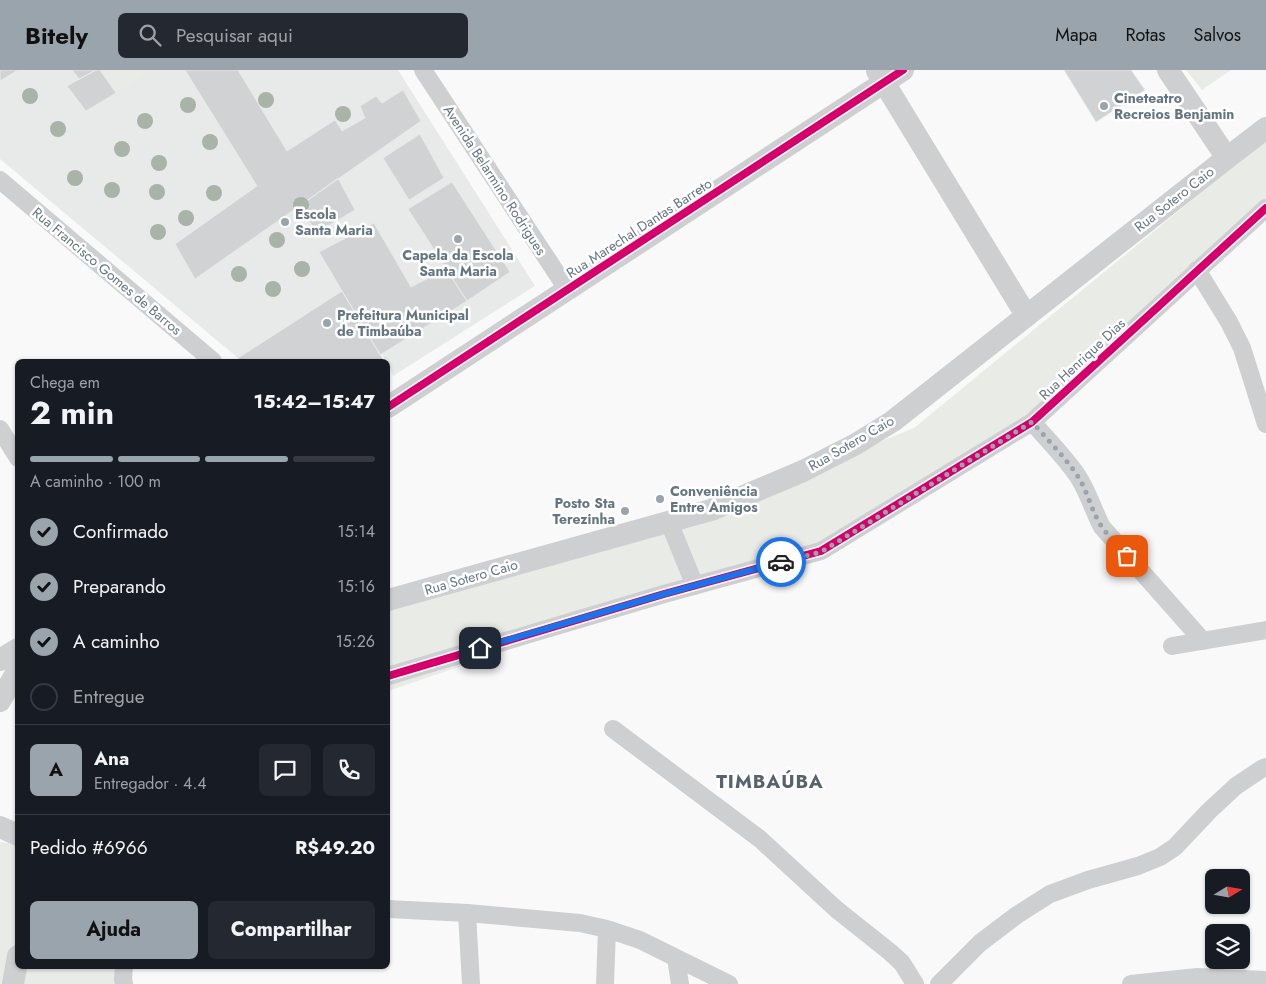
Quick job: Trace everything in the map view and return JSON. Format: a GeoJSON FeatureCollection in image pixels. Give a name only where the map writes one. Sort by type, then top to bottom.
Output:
{"type":"FeatureCollection","features":[{"type":"Feature","properties":{"kind":"street","name":"Avenida Belarmino Rodrigues"},"geometry":{"type":"LineString","coordinates":[[422,70],[568,289]]}},
{"type":"Feature","properties":{"kind":"street","name":"Rua Marechal Dantas Barreto"},"geometry":{"type":"LineString","coordinates":[[390,406],[568,289],[880,76],[903,70]]}},
{"type":"Feature","properties":{"kind":"street"},"geometry":{"type":"LineString","coordinates":[[1168,70],[1226,158]]}},
{"type":"Feature","properties":{"kind":"street"},"geometry":{"type":"LineString","coordinates":[[880,76],[1026,315]]}},
{"type":"Feature","properties":{"kind":"street","name":"Rua Sotero Caio"},"geometry":{"type":"LineString","coordinates":[[390,599],[711,510],[803,471],[856,444],[893,420],[1266,128]]}},
{"type":"Feature","properties":{"kind":"street","name":"Rua Francisco Gomes de Barros"},"geometry":{"type":"LineString","coordinates":[[0,180],[211,359]]}},
{"type":"Feature","properties":{"kind":"street","name":"Rua Henrique Dias"},"geometry":{"type":"LineString","coordinates":[[390,675],[654,597],[821,552],[1032,422],[1266,208]]}},
{"type":"Feature","properties":{"kind":"street"},"geometry":{"type":"LineString","coordinates":[[1197,270],[1229,322],[1242,348],[1266,424]]}},
{"type":"Feature","properties":{"kind":"street"},"geometry":{"type":"LineString","coordinates":[[1032,422],[1064,457],[1078,476],[1102,527],[1203,641]]}},
{"type":"Feature","properties":{"kind":"street"},"geometry":{"type":"LineString","coordinates":[[0,429],[15,453]]}},
{"type":"Feature","properties":{"kind":"street"},"geometry":{"type":"LineString","coordinates":[[669,522],[695,586]]}},
{"type":"Feature","properties":{"kind":"street"},"geometry":{"type":"LineString","coordinates":[[1172,646],[1266,630]]}},
{"type":"Feature","properties":{"kind":"street"},"geometry":{"type":"LineString","coordinates":[[0,660],[15,651]]}},
{"type":"Feature","properties":{"kind":"street"},"geometry":{"type":"LineString","coordinates":[[0,701],[15,675]]}},
{"type":"Feature","properties":{"kind":"street"},"geometry":{"type":"LineString","coordinates":[[614,729],[760,839],[836,909],[902,963],[915,984]]}},
{"type":"Feature","properties":{"kind":"street"},"geometry":{"type":"LineString","coordinates":[[939,984],[980,943],[1017,915],[1050,894],[1088,880],[1138,866],[1160,857],[1175,847],[1236,786],[1266,767]]}},
{"type":"Feature","properties":{"kind":"street"},"geometry":{"type":"LineString","coordinates":[[0,828],[15,834]]}},
{"type":"Feature","properties":{"kind":"street"},"geometry":{"type":"LineString","coordinates":[[390,909],[467,912],[580,923],[607,929],[640,940],[729,984]]}},
{"type":"Feature","properties":{"kind":"street"},"geometry":{"type":"LineString","coordinates":[[467,912],[472,984]]}},
{"type":"Feature","properties":{"kind":"street"},"geometry":{"type":"LineString","coordinates":[[605,984],[607,929]]}},
{"type":"Feature","properties":{"kind":"street"},"geometry":{"type":"LineString","coordinates":[[676,958],[680,984]]}},
{"type":"Feature","properties":{"kind":"street"},"geometry":{"type":"LineString","coordinates":[[13,984],[16,969]]}},
{"type":"Feature","properties":{"kind":"street"},"geometry":{"type":"LineString","coordinates":[[124,969],[124,984]]}},
{"type":"Feature","properties":{"kind":"street"},"geometry":{"type":"LineString","coordinates":[[1130,984],[1197,977],[1266,980]]}},
{"type":"Feature","properties":{"kind":"shaded area","name":"Escola Santa Maria"},"geometry":{"type":"Polygon","coordinates":[[[0,70],[398,70],[535,286],[393,376],[390,369],[390,359],[385,359],[342,291],[238,358],[0,159],[0,70]]]}},
{"type":"Feature","properties":{"kind":"shaded area"},"geometry":{"type":"Polygon","coordinates":[[[100,70],[150,70],[116,93],[100,70]]]}},
{"type":"Feature","properties":{"kind":"shaded area"},"geometry":{"type":"Polygon","coordinates":[[[1186,70],[1231,70],[1202,90],[1186,70]]]}},
{"type":"Feature","properties":{"kind":"shaded area"},"geometry":{"type":"Polygon","coordinates":[[[1266,137],[1266,207],[1032,422],[821,551],[695,586],[390,690],[390,599],[711,510],[914,428],[1236,164],[1266,137]]]}},
{"type":"Feature","properties":{"kind":"shaded area"},"geometry":{"type":"Polygon","coordinates":[[[0,842],[15,844],[15,969],[124,969],[124,984],[0,984],[0,842]]]}},
{"type":"Feature","properties":{"kind":"building"},"geometry":{"type":"Polygon","coordinates":[[[0,70],[18,70],[0,81],[0,70]]]}},
{"type":"Feature","properties":{"kind":"building"},"geometry":{"type":"Polygon","coordinates":[[[72,70],[96,70],[79,79],[72,70]]]}},
{"type":"Feature","properties":{"kind":"building"},"geometry":{"type":"Polygon","coordinates":[[[96,70],[100,70],[116,93],[86,111],[67,86],[96,70]]]}},
{"type":"Feature","properties":{"kind":"building"},"geometry":{"type":"Polygon","coordinates":[[[185,70],[238,70],[287,151],[335,120],[342,131],[365,118],[360,106],[376,96],[382,103],[403,90],[421,121],[195,279],[175,244],[257,186],[185,70]]]}},
{"type":"Feature","properties":{"kind":"building","name":"Cineteatro Recreios Benjamin"},"geometry":{"type":"Polygon","coordinates":[[[1064,70],[1131,70],[1145,90],[1096,122],[1064,70]]]}},
{"type":"Feature","properties":{"kind":"building"},"geometry":{"type":"Polygon","coordinates":[[[420,134],[444,178],[409,200],[383,158],[420,134]]]}},
{"type":"Feature","properties":{"kind":"building"},"geometry":{"type":"Polygon","coordinates":[[[338,178],[355,210],[316,233],[301,205],[338,178]]]}},
{"type":"Feature","properties":{"kind":"building","name":"Capela da Escola Santa Maria"},"geometry":{"type":"Polygon","coordinates":[[[452,182],[510,272],[467,301],[408,209],[452,182]]]}},
{"type":"Feature","properties":{"kind":"building"},"geometry":{"type":"Polygon","coordinates":[[[374,223],[411,287],[446,269],[467,301],[380,355],[319,252],[374,223]]]}},
{"type":"Feature","properties":{"kind":"building","name":"Prefeitura Municipal de Timbaúba"},"geometry":{"type":"Polygon","coordinates":[[[342,291],[383,359],[239,359],[342,291]]]}},
{"type":"Feature","properties":{"kind":"cycle path"},"geometry":{"type":"LineString","coordinates":[[390,406],[903,70]]}},
{"type":"Feature","properties":{"kind":"cycle path"},"geometry":{"type":"LineString","coordinates":[[390,675],[664,594],[821,551],[1032,422],[1266,208]]}},
{"type":"Feature","properties":{"kind":"way so far"},"geometry":{"type":"LineString","coordinates":[[781,562],[821,552],[1032,422],[1064,457],[1078,476],[1102,527],[1127,556]]}},
{"type":"Feature","properties":{"kind":"place","name":"Cineteatro Recreios Benjamin"},"geometry":{"type":"Point","coordinates":[1104,106]}},
{"type":"Feature","properties":{"kind":"place","name":"Escola Santa Maria"},"geometry":{"type":"Point","coordinates":[285,222]}},
{"type":"Feature","properties":{"kind":"place","name":"Capela da Escola Santa Maria"},"geometry":{"type":"Point","coordinates":[458,239]}},
{"type":"Feature","properties":{"kind":"place","name":"Prefeitura Municipal de Timbaúba"},"geometry":{"type":"Point","coordinates":[327,323]}},
{"type":"Feature","properties":{"kind":"place","name":"Conveniência Entre Amigos"},"geometry":{"type":"Point","coordinates":[660,499]}},
{"type":"Feature","properties":{"kind":"place","name":"Posto Sta Terezinha"},"geometry":{"type":"Point","coordinates":[625,511]}},
{"type":"Feature","properties":{"kind":"district","name":"TIMBAÚBA"},"geometry":{"type":"Point","coordinates":[770,781]}},
{"type":"Feature","properties":{"kind":"route"},"geometry":{"type":"LineString","coordinates":[[480,648],[781,562]]}}]}
